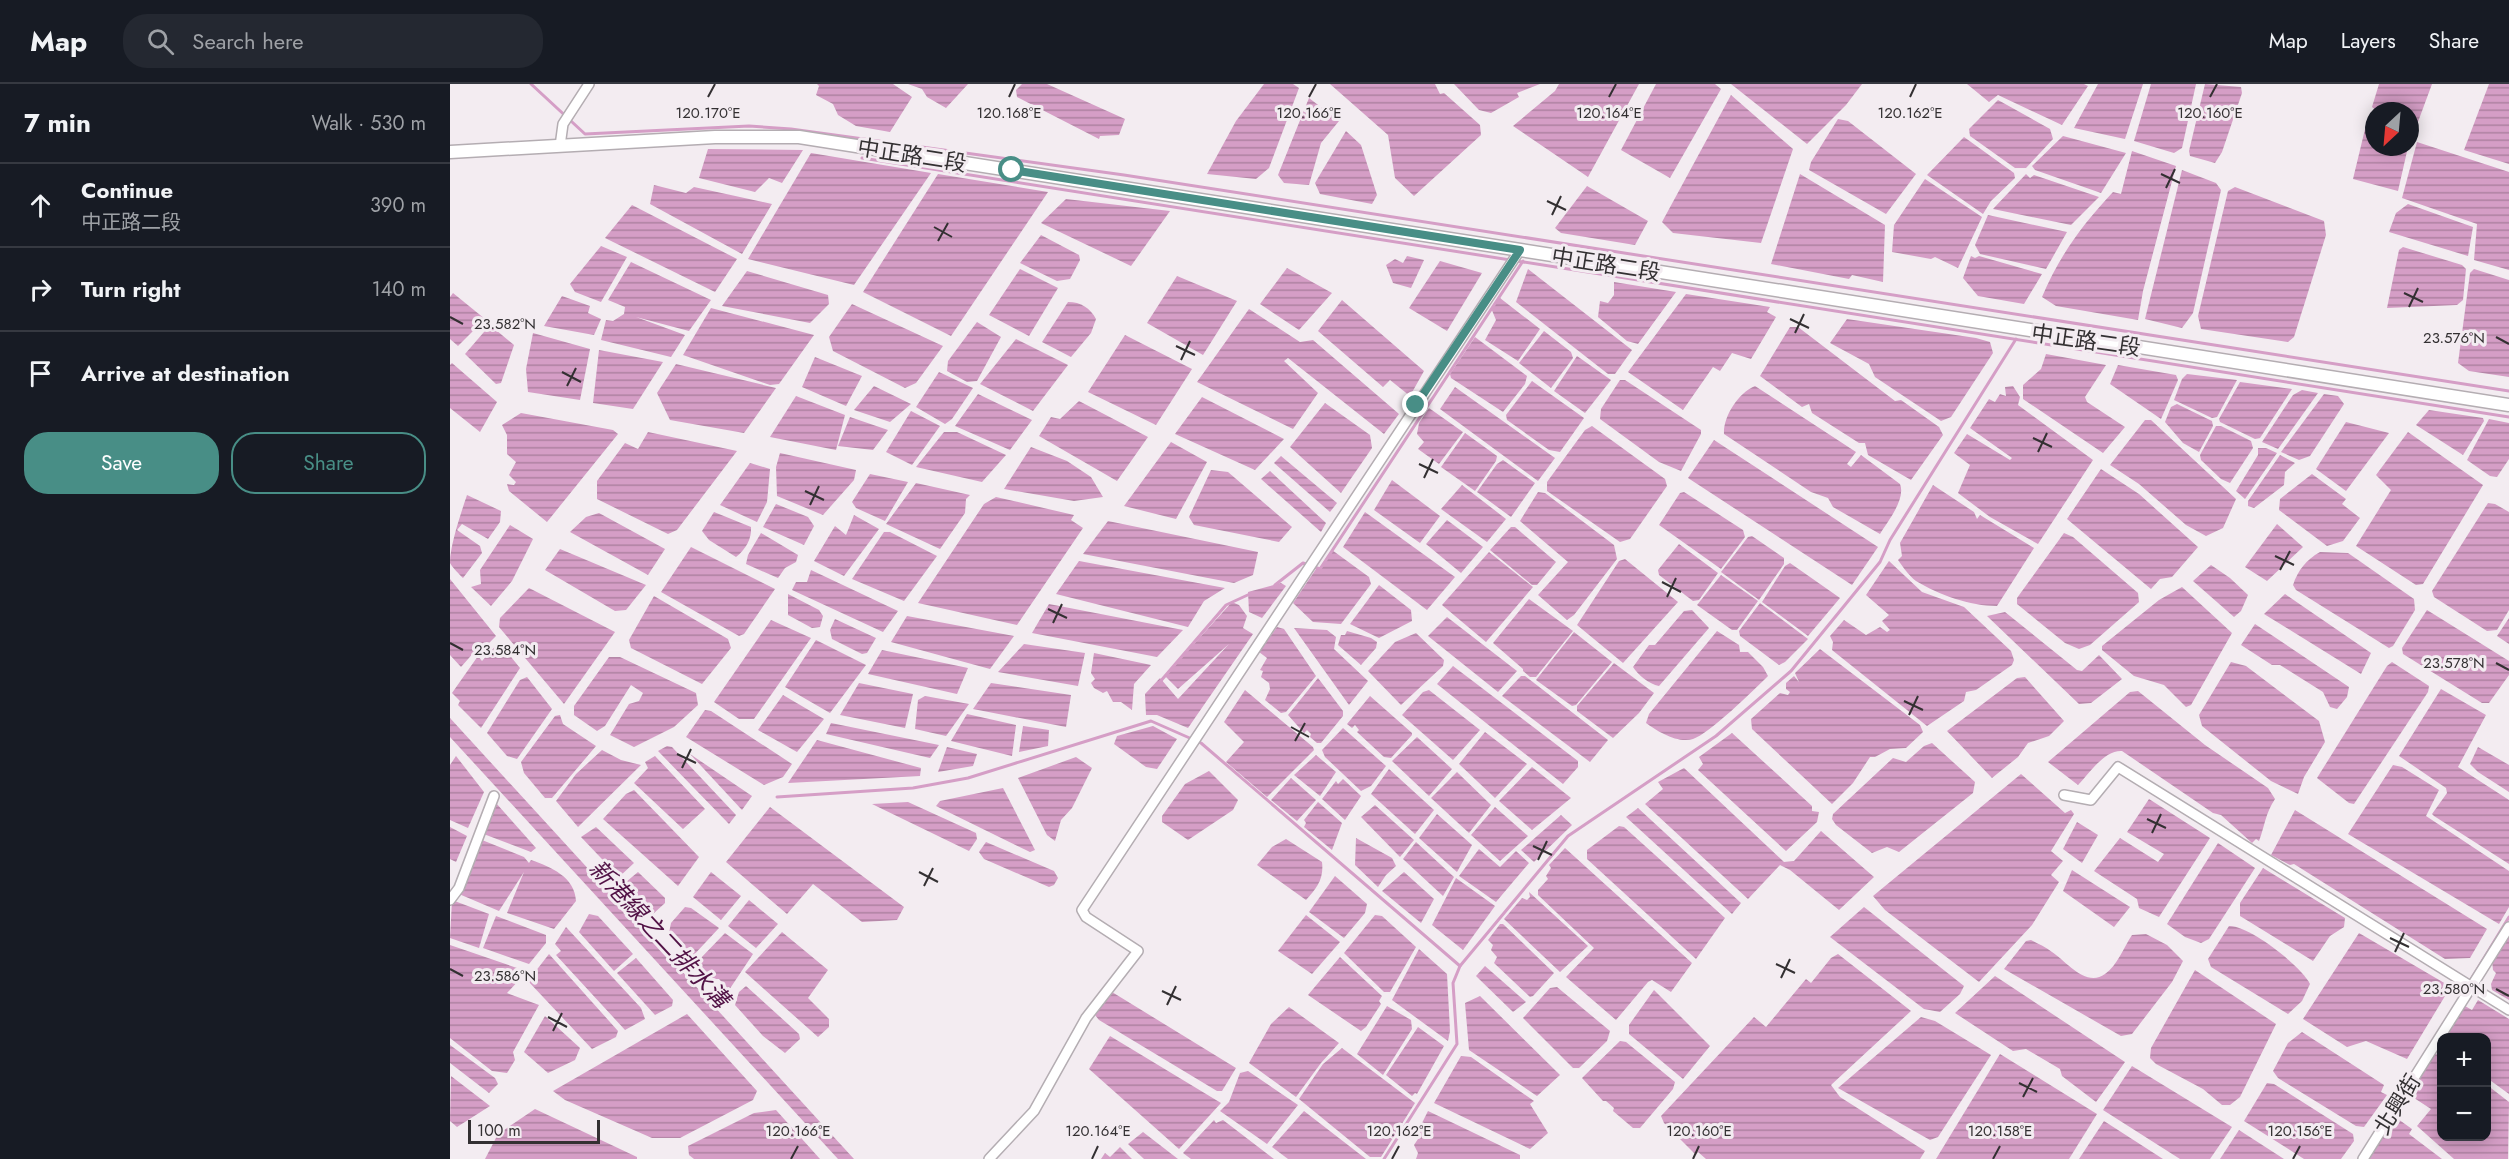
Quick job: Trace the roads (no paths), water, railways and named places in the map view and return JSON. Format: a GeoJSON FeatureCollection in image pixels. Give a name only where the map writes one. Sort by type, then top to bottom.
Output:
{"type":"FeatureCollection","features":[{"type":"Feature","properties":{"kind":"main road","name":"中正路二段"},"geometry":{"type":"LineString","coordinates":[[450,152],[715,137],[799,137],[2509,405]]}},
{"type":"Feature","properties":{"kind":"street"},"geometry":{"type":"LineString","coordinates":[[560,146],[563,124],[589,84]]}},
{"type":"Feature","properties":{"kind":"street"},"geometry":{"type":"LineString","coordinates":[[989,1159],[1034,1111],[1086,1018],[1138,951],[1086,917],[1082,910],[1520,250]]}},
{"type":"Feature","properties":{"kind":"street"},"geometry":{"type":"LineString","coordinates":[[2064,795],[2091,800],[2118,767],[2509,1010]]}},
{"type":"Feature","properties":{"kind":"street"},"geometry":{"type":"LineString","coordinates":[[450,900],[459,888],[494,796]]}},
{"type":"Feature","properties":{"kind":"street","name":"北興街"},"geometry":{"type":"LineString","coordinates":[[2363,1159],[2509,927]]}},
{"type":"Feature","properties":{"kind":"waterway"},"geometry":{"type":"LineString","coordinates":[[531,84],[585,134],[749,126],[791,129],[1124,175],[2509,391]]}},
{"type":"Feature","properties":{"kind":"waterway"},"geometry":{"type":"LineString","coordinates":[[862,158],[2509,417]]}},
{"type":"Feature","properties":{"kind":"waterway"},"geometry":{"type":"LineString","coordinates":[[1275,585],[1303,563],[1320,569],[1523,261]]}},
{"type":"Feature","properties":{"kind":"waterway"},"geometry":{"type":"LineString","coordinates":[[1384,1159],[1457,1044],[1453,983],[1460,966],[1568,836],[1716,736],[1791,671],[1880,562],[1890,540],[2016,339]]}},
{"type":"Feature","properties":{"kind":"waterway"},"geometry":{"type":"LineString","coordinates":[[1159,683],[1226,605],[1252,593]]}},
{"type":"Feature","properties":{"kind":"waterway"},"geometry":{"type":"LineString","coordinates":[[777,797],[913,788],[968,778],[1151,721],[1201,743],[1460,966]]}},
{"type":"Feature","properties":{"kind":"waterway"},"geometry":{"type":"LineString","coordinates":[[2470,981],[2509,917]]}},
{"type":"Feature","properties":{"kind":"water label","name":"新港線之二排水溝"},"geometry":{"type":"Point","coordinates":[659,934]}}]}
